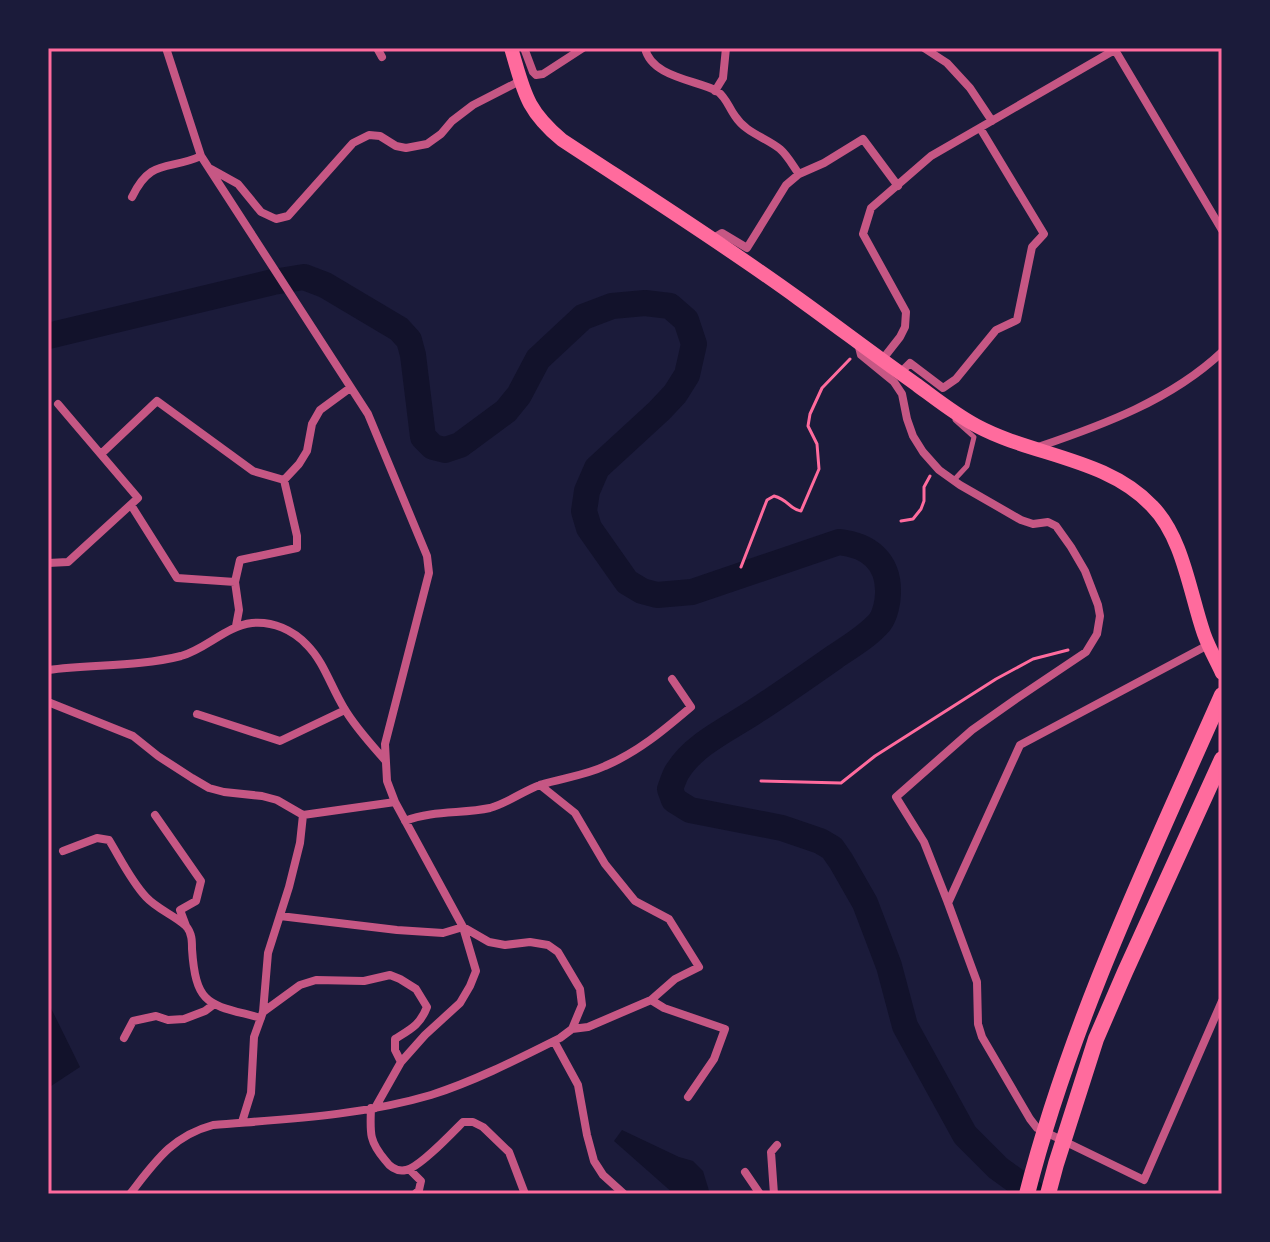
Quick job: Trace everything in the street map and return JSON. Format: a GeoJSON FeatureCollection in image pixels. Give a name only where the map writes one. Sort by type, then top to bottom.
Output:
{"type":"FeatureCollection","features":[{"type":"Feature","properties":{"kind":"highway"},"geometry":{"type":"LineString","coordinates":[[1027,1194],[1081,1019],[1222,695]]}},
{"type":"Feature","properties":{"kind":"highway"},"geometry":{"type":"LineString","coordinates":[[1048,1194],[1096,1039],[1222,759]]}},
{"type":"Feature","properties":{"kind":"main road"},"geometry":{"type":"LineString","coordinates":[[511,48],[520,81],[533,110],[562,140],[797,297],[859,346],[975,425],[1007,440],[1121,480],[1137,492],[1154,508],[1177,547],[1208,645],[1222,673]]}},
{"type":"Feature","properties":{"kind":"street"},"geometry":{"type":"LineString","coordinates":[[166,48],[201,156],[368,414],[427,556],[429,573],[385,744],[387,781],[395,802],[463,927],[476,971],[460,1003],[401,1062],[373,1108],[370,1137],[374,1148],[391,1167],[410,1170],[463,1122],[473,1122],[483,1127],[509,1152],[525,1194]]}},
{"type":"Feature","properties":{"kind":"street"},"geometry":{"type":"LineString","coordinates":[[377,48],[382,57]]}},
{"type":"Feature","properties":{"kind":"street"},"geometry":{"type":"LineString","coordinates":[[524,48],[536,75],[543,74],[583,48]]}},
{"type":"Feature","properties":{"kind":"street"},"geometry":{"type":"LineString","coordinates":[[645,48],[652,62],[677,77],[723,96],[746,129],[779,149],[799,174]]}},
{"type":"Feature","properties":{"kind":"street"},"geometry":{"type":"LineString","coordinates":[[715,91],[723,78],[726,48]]}},
{"type":"Feature","properties":{"kind":"street"},"geometry":{"type":"LineString","coordinates":[[924,48],[947,63],[970,88],[992,121]]}},
{"type":"Feature","properties":{"kind":"street"},"geometry":{"type":"LineString","coordinates":[[882,360],[905,327],[906,312],[863,234],[871,208],[931,156],[1116,49],[1222,230]]}},
{"type":"Feature","properties":{"kind":"street"},"geometry":{"type":"LineString","coordinates":[[210,169],[238,184],[261,212],[276,219],[288,216],[353,143],[369,135],[380,136],[406,148],[427,144],[473,105],[520,81]]}},
{"type":"Feature","properties":{"kind":"street"},"geometry":{"type":"LineString","coordinates":[[900,373],[910,363],[943,388],[956,379],[996,330],[1017,320],[1032,247],[1044,234],[980,128]]}},
{"type":"Feature","properties":{"kind":"street"},"geometry":{"type":"LineString","coordinates":[[712,239],[722,233],[747,248],[786,185],[799,174],[863,139],[898,186]]}},
{"type":"Feature","properties":{"kind":"street"},"geometry":{"type":"LineString","coordinates":[[132,197],[138,183],[150,172],[164,165],[201,156]]}},
{"type":"Feature","properties":{"kind":"street"},"geometry":{"type":"LineString","coordinates":[[859,346],[861,355],[894,382],[902,394],[913,436],[936,467],[1021,520],[1033,524],[1048,522],[1056,526],[1085,571],[1100,616],[1097,634],[1086,652],[972,730],[896,797],[924,842],[977,982],[978,1024],[982,1037],[1037,1128],[1144,1180],[1222,1001]]}},
{"type":"Feature","properties":{"kind":"street"},"geometry":{"type":"LineString","coordinates":[[1033,448],[1096,428],[1136,410],[1211,363],[1222,352]]}},
{"type":"Feature","properties":{"kind":"street"},"geometry":{"type":"LineString","coordinates":[[284,480],[307,451],[312,424],[320,410],[350,388]]}},
{"type":"Feature","properties":{"kind":"street"},"geometry":{"type":"LineString","coordinates":[[101,454],[157,401],[253,471],[284,480]]}},
{"type":"Feature","properties":{"kind":"street"},"geometry":{"type":"LineString","coordinates":[[48,563],[68,562],[138,498],[58,404]]}},
{"type":"Feature","properties":{"kind":"street"},"geometry":{"type":"LineString","coordinates":[[236,626],[239,610],[235,582],[240,560],[297,548],[284,480]]}},
{"type":"Feature","properties":{"kind":"street"},"geometry":{"type":"LineString","coordinates":[[131,505],[177,578],[235,582]]}},
{"type":"Feature","properties":{"kind":"street"},"geometry":{"type":"LineString","coordinates":[[48,670],[154,661],[184,655],[236,626],[273,624],[290,631],[307,645],[320,662],[356,727],[385,760]]}},
{"type":"Feature","properties":{"kind":"street"},"geometry":{"type":"LineString","coordinates":[[948,903],[1020,745],[1208,645]]}},
{"type":"Feature","properties":{"kind":"street"},"geometry":{"type":"LineString","coordinates":[[405,821],[420,815],[489,808],[511,801],[540,785],[605,766],[650,741],[691,707],[672,679]]}},
{"type":"Feature","properties":{"kind":"street"},"geometry":{"type":"LineString","coordinates":[[48,702],[133,736],[209,788],[277,800],[303,815],[395,802]]}},
{"type":"Feature","properties":{"kind":"street"},"geometry":{"type":"LineString","coordinates":[[197,714],[280,741],[345,710]]}},
{"type":"Feature","properties":{"kind":"street"},"geometry":{"type":"LineString","coordinates":[[130,1194],[177,1140],[196,1130],[213,1125],[342,1114],[428,1095],[467,1082],[554,1041],[572,1029],[588,1027],[651,1000],[675,979],[699,967],[669,919],[635,901],[605,864],[575,813],[540,785]]}},
{"type":"Feature","properties":{"kind":"street"},"geometry":{"type":"LineString","coordinates":[[155,815],[201,881],[196,901],[180,910],[191,934],[195,980],[206,1000],[213,1005],[262,1015],[300,985],[316,980],[364,981],[390,975],[416,989],[427,1007],[414,1028],[395,1039],[395,1050],[401,1062]]}},
{"type":"Feature","properties":{"kind":"street"},"geometry":{"type":"LineString","coordinates":[[242,1122],[251,1093],[254,1037],[262,1015],[268,953],[300,843],[303,815]]}},
{"type":"Feature","properties":{"kind":"street"},"geometry":{"type":"LineString","coordinates":[[63,851],[97,838],[109,840],[148,899],[186,927]]}},
{"type":"Feature","properties":{"kind":"street"},"geometry":{"type":"LineString","coordinates":[[280,916],[443,933],[463,927],[489,942],[548,945],[558,952],[580,989],[582,1005],[572,1029]]}},
{"type":"Feature","properties":{"kind":"street"},"geometry":{"type":"LineString","coordinates":[[651,1000],[664,1008],[725,1029],[714,1059],[688,1097]]}},
{"type":"Feature","properties":{"kind":"street"},"geometry":{"type":"LineString","coordinates":[[124,1038],[133,1021],[156,1016],[168,1020],[184,1019],[213,1005]]}},
{"type":"Feature","properties":{"kind":"street"},"geometry":{"type":"LineString","coordinates":[[554,1041],[578,1085],[594,1161],[603,1175],[624,1194]]}},
{"type":"Feature","properties":{"kind":"street"},"geometry":{"type":"LineString","coordinates":[[774,1194],[771,1152],[777,1145]]}},
{"type":"Feature","properties":{"kind":"street"},"geometry":{"type":"LineString","coordinates":[[410,1170],[421,1181],[415,1194]]}},
{"type":"Feature","properties":{"kind":"street"},"geometry":{"type":"LineString","coordinates":[[745,1172],[760,1194]]}},
{"type":"Feature","properties":{"kind":"lane"},"geometry":{"type":"LineString","coordinates":[[953,411],[960,427],[974,437],[967,466],[953,480]]}},
{"type":"Feature","properties":{"kind":"path"},"geometry":{"type":"LineString","coordinates":[[741,567],[767,500],[774,496],[784,499],[795,510],[801,511],[819,469],[817,444],[808,426],[810,414],[822,388],[859,346]]}},
{"type":"Feature","properties":{"kind":"path"},"geometry":{"type":"LineString","coordinates":[[901,521],[913,519],[921,509],[924,487],[936,467]]}},
{"type":"Feature","properties":{"kind":"path"},"geometry":{"type":"LineString","coordinates":[[761,781],[841,783],[875,756],[996,679],[1033,659],[1090,645]]}},
{"type":"Feature","properties":{"kind":"shaded area"},"geometry":{"type":"Polygon","coordinates":[[[48,1002],[80,1067],[48,1088],[48,1002]]]}},
{"type":"Feature","properties":{"kind":"shaded area"},"geometry":{"type":"Polygon","coordinates":[[[622,1130],[693,1161],[703,1171],[710,1194],[674,1194],[614,1141],[622,1130]]]}},
{"type":"Feature","properties":{"kind":"waterway"},"geometry":{"type":"LineString","coordinates":[[48,336],[304,277],[325,285],[399,329],[409,340],[423,437],[433,447],[445,450],[460,445],[506,411],[519,395],[538,359],[583,317],[612,306],[645,303],[670,306],[686,320],[694,344],[687,375],[659,411],[597,468],[587,491],[584,511],[589,528],[627,582],[657,595],[692,592],[839,542],[859,547],[875,557],[885,572],[888,593],[882,619],[865,636],[692,754],[674,778],[670,789],[674,800],[690,810],[782,828],[832,848],[865,903],[889,966],[905,1026],[965,1135],[998,1168],[1034,1194]]}}]}
